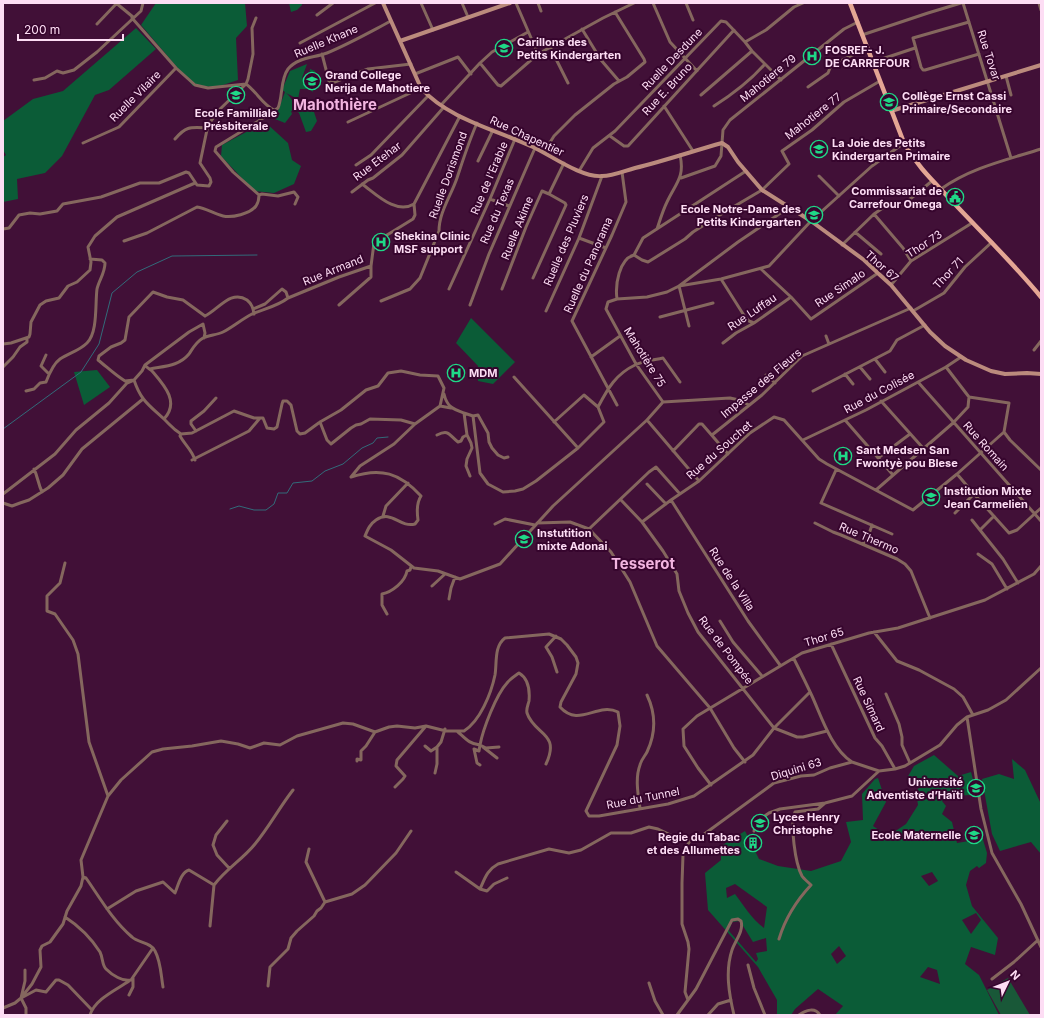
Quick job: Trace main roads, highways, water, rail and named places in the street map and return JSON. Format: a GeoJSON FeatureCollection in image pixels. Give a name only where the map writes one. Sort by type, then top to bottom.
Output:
{"type":"FeatureCollection","features":[{"type":"Feature","properties":{"kind":"main road"},"geometry":{"type":"LineString","coordinates":[[850,3],[891,111],[904,143],[913,159],[932,181],[992,242],[1041,297]]}},
{"type":"Feature","properties":{"kind":"waterway"},"geometry":{"type":"LineString","coordinates":[[3,429],[81,372],[99,344],[112,293],[137,272],[172,256],[257,255]]}},
{"type":"Feature","properties":{"kind":"waterway"},"geometry":{"type":"LineString","coordinates":[[230,509],[239,506],[254,510],[266,510],[274,504],[278,493],[287,493],[293,483],[312,481],[325,471],[343,464],[362,448],[373,443],[377,438],[388,437]]}},
{"type":"Feature","properties":{"kind":"place","name":"Carillons des Petits Kindergarten"},"geometry":{"type":"Point","coordinates":[504,48]}},
{"type":"Feature","properties":{"kind":"place","name":"FOSREF- J. DE CARREFOUR"},"geometry":{"type":"Point","coordinates":[812,56]}},
{"type":"Feature","properties":{"kind":"place","name":"Grand College Nerija de Mahotiere"},"geometry":{"type":"Point","coordinates":[312,81]}},
{"type":"Feature","properties":{"kind":"place","name":"Ecole Familliale Présbiterale"},"geometry":{"type":"Point","coordinates":[236,95]}},
{"type":"Feature","properties":{"kind":"place","name":"Collège Ernst Cassi Primaire/Secondaire"},"geometry":{"type":"Point","coordinates":[889,102]}},
{"type":"Feature","properties":{"kind":"place","name":"La Joie des Petits Kindergarten Primaire"},"geometry":{"type":"Point","coordinates":[819,149]}},
{"type":"Feature","properties":{"kind":"place","name":"Commissariat de Carrefour Omega"},"geometry":{"type":"Point","coordinates":[955,197]}},
{"type":"Feature","properties":{"kind":"place","name":"Ecole Notre-Dame des Petits Kindergarten"},"geometry":{"type":"Point","coordinates":[814,215]}},
{"type":"Feature","properties":{"kind":"place","name":"Shekina Clinic MSF support"},"geometry":{"type":"Point","coordinates":[381,242]}},
{"type":"Feature","properties":{"kind":"place","name":"MDM"},"geometry":{"type":"Point","coordinates":[456,373]}},
{"type":"Feature","properties":{"kind":"place","name":"Sant Medsen San Fwontyè pou Blese"},"geometry":{"type":"Point","coordinates":[843,456]}},
{"type":"Feature","properties":{"kind":"place","name":"Institution Mixte Jean Carmelien"},"geometry":{"type":"Point","coordinates":[931,497]}},
{"type":"Feature","properties":{"kind":"place","name":"Instutition mixte Adonai"},"geometry":{"type":"Point","coordinates":[524,539]}},
{"type":"Feature","properties":{"kind":"place","name":"Université Adventiste d’Haïti"},"geometry":{"type":"Point","coordinates":[976,788]}},
{"type":"Feature","properties":{"kind":"place","name":"Lycee Henry Christophe"},"geometry":{"type":"Point","coordinates":[760,823]}},
{"type":"Feature","properties":{"kind":"place","name":"Ecole Maternelle"},"geometry":{"type":"Point","coordinates":[974,835]}},
{"type":"Feature","properties":{"kind":"place","name":"Regie du Tabac et des Allumettes"},"geometry":{"type":"Point","coordinates":[753,843]}},
{"type":"Feature","properties":{"kind":"district","name":"Mahothière"},"geometry":{"type":"Point","coordinates":[335,105]}},
{"type":"Feature","properties":{"kind":"district","name":"Tesserot"},"geometry":{"type":"Point","coordinates":[643,564]}}]}
